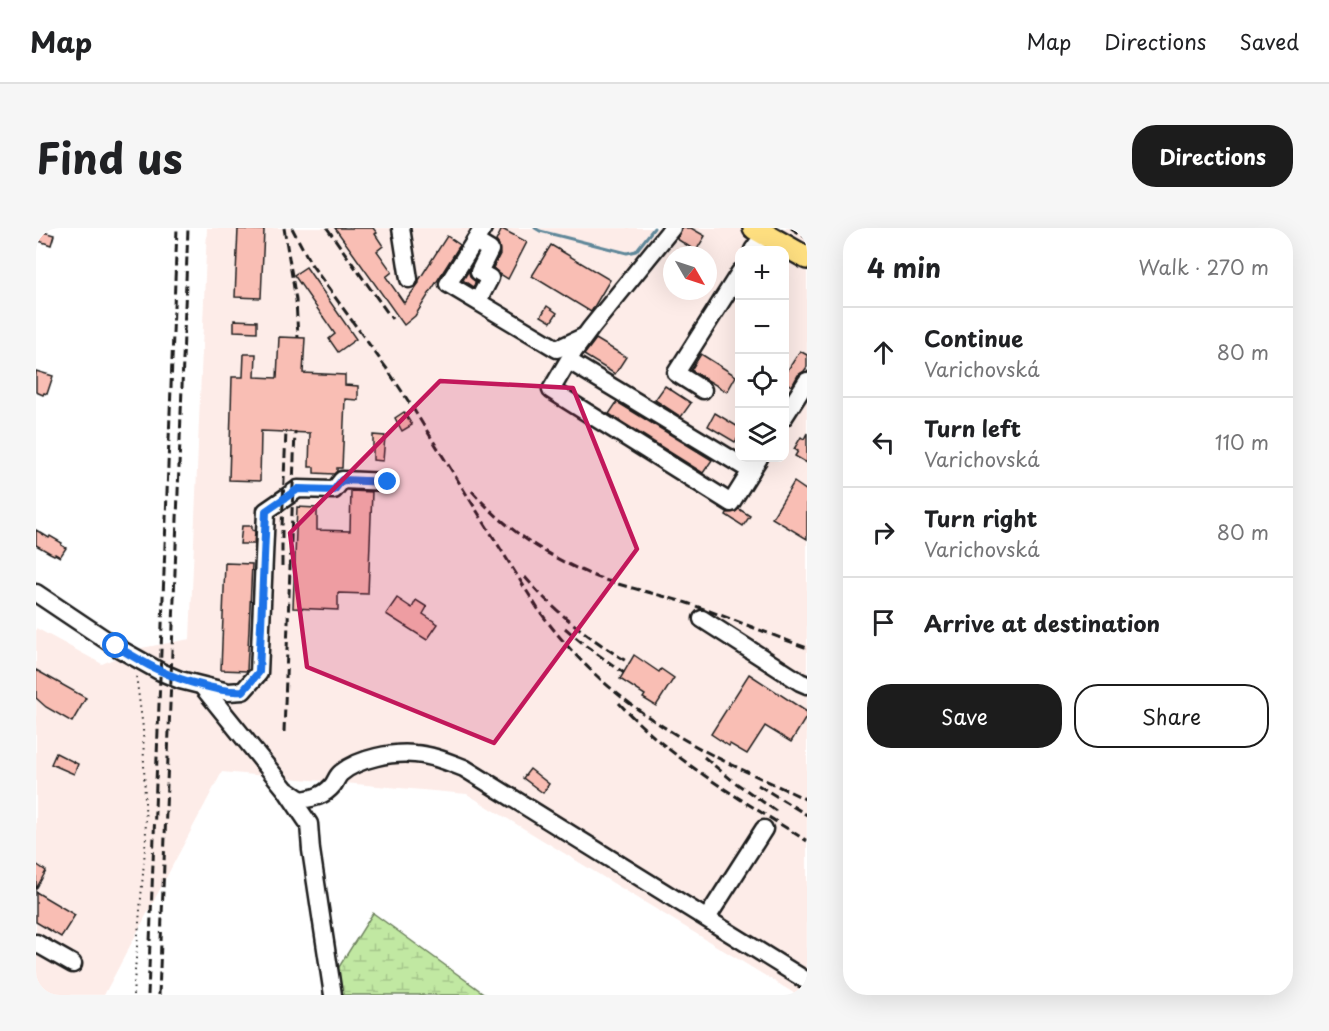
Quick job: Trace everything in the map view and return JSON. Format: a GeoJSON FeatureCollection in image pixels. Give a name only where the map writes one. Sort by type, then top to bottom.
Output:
{"type":"FeatureCollection","features":[{"type":"Feature","properties":{"kind":"main road"},"geometry":{"type":"LineString","coordinates":[[738,228],[759,243],[807,258]]}},
{"type":"Feature","properties":{"kind":"main road"},"geometry":{"type":"LineString","coordinates":[[789,262],[807,273]]}},
{"type":"Feature","properties":{"kind":"street"},"geometry":{"type":"LineString","coordinates":[[401,228],[409,279]]}},
{"type":"Feature","properties":{"kind":"street"},"geometry":{"type":"LineString","coordinates":[[569,361],[755,464],[731,503],[551,390],[569,361],[585,336],[672,228]]}},
{"type":"Feature","properties":{"kind":"street"},"geometry":{"type":"LineString","coordinates":[[477,301],[490,278],[479,272],[490,250],[479,235],[448,284],[557,349],[585,336]]}},
{"type":"Feature","properties":{"kind":"street"},"geometry":{"type":"LineString","coordinates":[[703,390],[676,373],[735,280]]}},
{"type":"Feature","properties":{"kind":"street"},"geometry":{"type":"LineString","coordinates":[[789,409],[807,381]]}},
{"type":"Feature","properties":{"kind":"street"},"geometry":{"type":"LineString","coordinates":[[36,593],[116,646],[161,672],[202,686],[228,692],[243,691],[259,672],[266,511],[298,489],[334,490],[342,480],[388,482]]}},
{"type":"Feature","properties":{"kind":"street"},"geometry":{"type":"LineString","coordinates":[[702,619],[807,685]]}},
{"type":"Feature","properties":{"kind":"street"},"geometry":{"type":"LineString","coordinates":[[202,686],[286,790],[309,824],[333,995]]}},
{"type":"Feature","properties":{"kind":"street"},"geometry":{"type":"LineString","coordinates":[[286,790],[301,800],[316,798],[333,784],[339,774],[357,763],[378,756],[415,754],[440,759],[464,768],[807,981]]}},
{"type":"Feature","properties":{"kind":"street"},"geometry":{"type":"LineString","coordinates":[[707,918],[764,829]]}},
{"type":"Feature","properties":{"kind":"street"},"geometry":{"type":"LineString","coordinates":[[36,943],[73,964]]}},
{"type":"Feature","properties":{"kind":"path"},"geometry":{"type":"LineString","coordinates":[[133,995],[146,837],[143,728],[134,657]]}},
{"type":"Feature","properties":{"kind":"highlighted area"},"geometry":{"type":"Polygon","coordinates":[[[440,381],[573,388],[637,549],[494,743],[307,667],[290,533],[440,381]]]}},
{"type":"Feature","properties":{"kind":"shaded area"},"geometry":{"type":"Polygon","coordinates":[[[207,228],[807,228],[807,995],[797,995],[467,794],[222,772],[104,995],[36,995],[36,628],[102,664],[136,649],[190,639],[207,228]]]}},
{"type":"Feature","properties":{"kind":"green space"},"geometry":{"type":"Polygon","coordinates":[[[373,913],[486,995],[327,995],[325,989],[373,913]]]}},
{"type":"Feature","properties":{"kind":"building"},"geometry":{"type":"Polygon","coordinates":[[[335,228],[373,228],[383,246],[377,251],[392,272],[386,277],[404,303],[419,283],[447,236],[460,245],[415,316],[404,325],[335,228]]]}},
{"type":"Feature","properties":{"kind":"building"},"geometry":{"type":"Polygon","coordinates":[[[682,228],[691,228],[705,236],[699,246],[688,246],[677,239],[682,228]]]}},
{"type":"Feature","properties":{"kind":"building"},"geometry":{"type":"Polygon","coordinates":[[[238,229],[264,230],[261,298],[235,297],[238,229]]]}},
{"type":"Feature","properties":{"kind":"building"},"geometry":{"type":"Polygon","coordinates":[[[502,229],[527,242],[508,279],[493,268],[500,254],[496,241],[502,229]]]}},
{"type":"Feature","properties":{"kind":"building"},"geometry":{"type":"Polygon","coordinates":[[[36,230],[54,235],[51,245],[36,240],[36,230]]]}},
{"type":"Feature","properties":{"kind":"building"},"geometry":{"type":"Polygon","coordinates":[[[551,245],[610,280],[591,312],[532,276],[551,245]]]}},
{"type":"Feature","properties":{"kind":"building"},"geometry":{"type":"Polygon","coordinates":[[[306,267],[356,339],[338,352],[329,339],[335,334],[294,275],[306,267]]]}},
{"type":"Feature","properties":{"kind":"building"},"geometry":{"type":"Polygon","coordinates":[[[469,270],[470,277],[476,282],[473,287],[463,280],[469,270]]]}},
{"type":"Feature","properties":{"kind":"building"},"geometry":{"type":"Polygon","coordinates":[[[547,306],[557,313],[551,322],[541,316],[547,306]]]}},
{"type":"Feature","properties":{"kind":"building"},"geometry":{"type":"Polygon","coordinates":[[[234,320],[257,321],[257,332],[234,331],[234,320]]]}},
{"type":"Feature","properties":{"kind":"building"},"geometry":{"type":"Polygon","coordinates":[[[279,337],[305,338],[303,373],[345,375],[345,385],[358,386],[358,400],[345,399],[342,468],[337,468],[334,474],[314,473],[314,467],[309,467],[310,433],[261,431],[260,481],[229,480],[232,377],[243,377],[244,354],[256,354],[255,377],[277,378],[279,337]]]}},
{"type":"Feature","properties":{"kind":"building"},"geometry":{"type":"Polygon","coordinates":[[[596,339],[626,357],[615,374],[584,355],[596,339]]]}},
{"type":"Feature","properties":{"kind":"building"},"geometry":{"type":"Polygon","coordinates":[[[800,351],[807,355],[807,367],[798,375],[792,386],[789,384],[789,368],[800,351]]]}},
{"type":"Feature","properties":{"kind":"building"},"geometry":{"type":"Polygon","coordinates":[[[701,354],[735,375],[735,378],[727,392],[691,370],[701,354]]]}},
{"type":"Feature","properties":{"kind":"building"},"geometry":{"type":"Polygon","coordinates":[[[36,371],[53,376],[47,394],[36,392],[36,371]]]}},
{"type":"Feature","properties":{"kind":"building"},"geometry":{"type":"Polygon","coordinates":[[[665,386],[691,403],[681,417],[655,400],[665,386]]]}},
{"type":"Feature","properties":{"kind":"building"},"geometry":{"type":"Polygon","coordinates":[[[617,402],[712,460],[703,473],[609,414],[617,402]]]}},
{"type":"Feature","properties":{"kind":"building"},"geometry":{"type":"Polygon","coordinates":[[[404,412],[412,425],[402,431],[395,418],[404,412]]]}},
{"type":"Feature","properties":{"kind":"building"},"geometry":{"type":"Polygon","coordinates":[[[715,413],[735,425],[735,442],[708,426],[715,413]]]}},
{"type":"Feature","properties":{"kind":"building"},"geometry":{"type":"Polygon","coordinates":[[[807,433],[807,463],[795,456],[798,451],[794,449],[801,437],[804,439],[807,433]]]}},
{"type":"Feature","properties":{"kind":"building"},"geometry":{"type":"Polygon","coordinates":[[[373,435],[385,436],[383,461],[373,460],[373,435]]]}},
{"type":"Feature","properties":{"kind":"building"},"geometry":{"type":"Polygon","coordinates":[[[794,482],[807,491],[807,539],[772,518],[794,482]]]}},
{"type":"Feature","properties":{"kind":"building"},"geometry":{"type":"Polygon","coordinates":[[[351,491],[372,492],[368,594],[338,593],[338,610],[293,608],[297,507],[317,508],[317,530],[350,531],[351,491]]]}},
{"type":"Feature","properties":{"kind":"building"},"geometry":{"type":"Polygon","coordinates":[[[739,509],[750,516],[743,526],[726,515],[739,509]]]}},
{"type":"Feature","properties":{"kind":"building"},"geometry":{"type":"Polygon","coordinates":[[[242,526],[252,526],[252,530],[255,531],[254,544],[240,544],[242,526]]]}},
{"type":"Feature","properties":{"kind":"building"},"geometry":{"type":"Polygon","coordinates":[[[36,530],[62,543],[61,545],[66,548],[60,557],[36,545],[36,530]]]}},
{"type":"Feature","properties":{"kind":"building"},"geometry":{"type":"Polygon","coordinates":[[[225,563],[252,564],[247,671],[221,670],[225,563]]]}},
{"type":"Feature","properties":{"kind":"building"},"geometry":{"type":"Polygon","coordinates":[[[397,598],[412,608],[416,600],[427,607],[423,614],[438,624],[427,640],[386,614],[397,598]]]}},
{"type":"Feature","properties":{"kind":"building"},"geometry":{"type":"Polygon","coordinates":[[[634,655],[659,672],[661,669],[674,678],[656,706],[643,698],[645,695],[620,679],[634,655]]]}},
{"type":"Feature","properties":{"kind":"building"},"geometry":{"type":"Polygon","coordinates":[[[36,670],[86,698],[72,722],[46,707],[36,698],[36,670]]]}},
{"type":"Feature","properties":{"kind":"building"},"geometry":{"type":"Polygon","coordinates":[[[749,674],[807,712],[807,716],[791,742],[765,726],[747,754],[711,734],[749,674]]]}},
{"type":"Feature","properties":{"kind":"building"},"geometry":{"type":"Polygon","coordinates":[[[56,753],[78,764],[74,774],[51,764],[56,753]]]}},
{"type":"Feature","properties":{"kind":"building"},"geometry":{"type":"Polygon","coordinates":[[[530,769],[549,784],[543,793],[523,778],[530,769]]]}},
{"type":"Feature","properties":{"kind":"building"},"geometry":{"type":"Polygon","coordinates":[[[36,864],[46,871],[36,889],[36,864]]]}},
{"type":"Feature","properties":{"kind":"building"},"geometry":{"type":"Polygon","coordinates":[[[36,892],[75,915],[61,937],[36,922],[36,892]]]}},
{"type":"Feature","properties":{"kind":"waterway"},"geometry":{"type":"LineString","coordinates":[[535,228],[627,253],[636,251],[654,228]]}},
{"type":"Feature","properties":{"kind":"railway"},"geometry":{"type":"LineString","coordinates":[[148,995],[177,228]]}},
{"type":"Feature","properties":{"kind":"railway"},"geometry":{"type":"LineString","coordinates":[[159,995],[188,228]]}},
{"type":"Feature","properties":{"kind":"railway"},"geometry":{"type":"LineString","coordinates":[[284,228],[296,300],[298,338]]}},
{"type":"Feature","properties":{"kind":"railway"},"geometry":{"type":"LineString","coordinates":[[292,228],[311,264],[409,402],[538,609],[556,633],[596,675],[640,711],[664,727],[716,757],[807,800]]}},
{"type":"Feature","properties":{"kind":"railway"},"geometry":{"type":"LineString","coordinates":[[327,228],[392,319]]}},
{"type":"Feature","properties":{"kind":"railway"},"geometry":{"type":"LineString","coordinates":[[791,228],[807,238]]}},
{"type":"Feature","properties":{"kind":"railway"},"geometry":{"type":"LineString","coordinates":[[282,566],[286,431]]}},
{"type":"Feature","properties":{"kind":"railway"},"geometry":{"type":"LineString","coordinates":[[284,732],[295,431]]}},
{"type":"Feature","properties":{"kind":"railway"},"geometry":{"type":"LineString","coordinates":[[472,491],[517,533],[534,545],[589,574],[687,603],[807,648]]}},
{"type":"Feature","properties":{"kind":"railway"},"geometry":{"type":"LineString","coordinates":[[525,577],[548,602],[574,624],[629,663]]}},
{"type":"Feature","properties":{"kind":"railway"},"geometry":{"type":"LineString","coordinates":[[565,628],[624,673]]}},
{"type":"Feature","properties":{"kind":"railway"},"geometry":{"type":"LineString","coordinates":[[619,703],[661,743],[684,761],[807,841]]}},
{"type":"Feature","properties":{"kind":"railway"},"geometry":{"type":"LineString","coordinates":[[704,757],[733,781],[779,813]]}},
{"type":"Feature","properties":{"kind":"railway"},"geometry":{"type":"LineString","coordinates":[[758,785],[807,815]]}},
{"type":"Feature","properties":{"kind":"route"},"geometry":{"type":"LineString","coordinates":[[116,646],[161,672],[180,680],[228,692],[243,691],[259,672],[266,511],[298,489],[334,490],[342,480],[388,482]]}}]}
